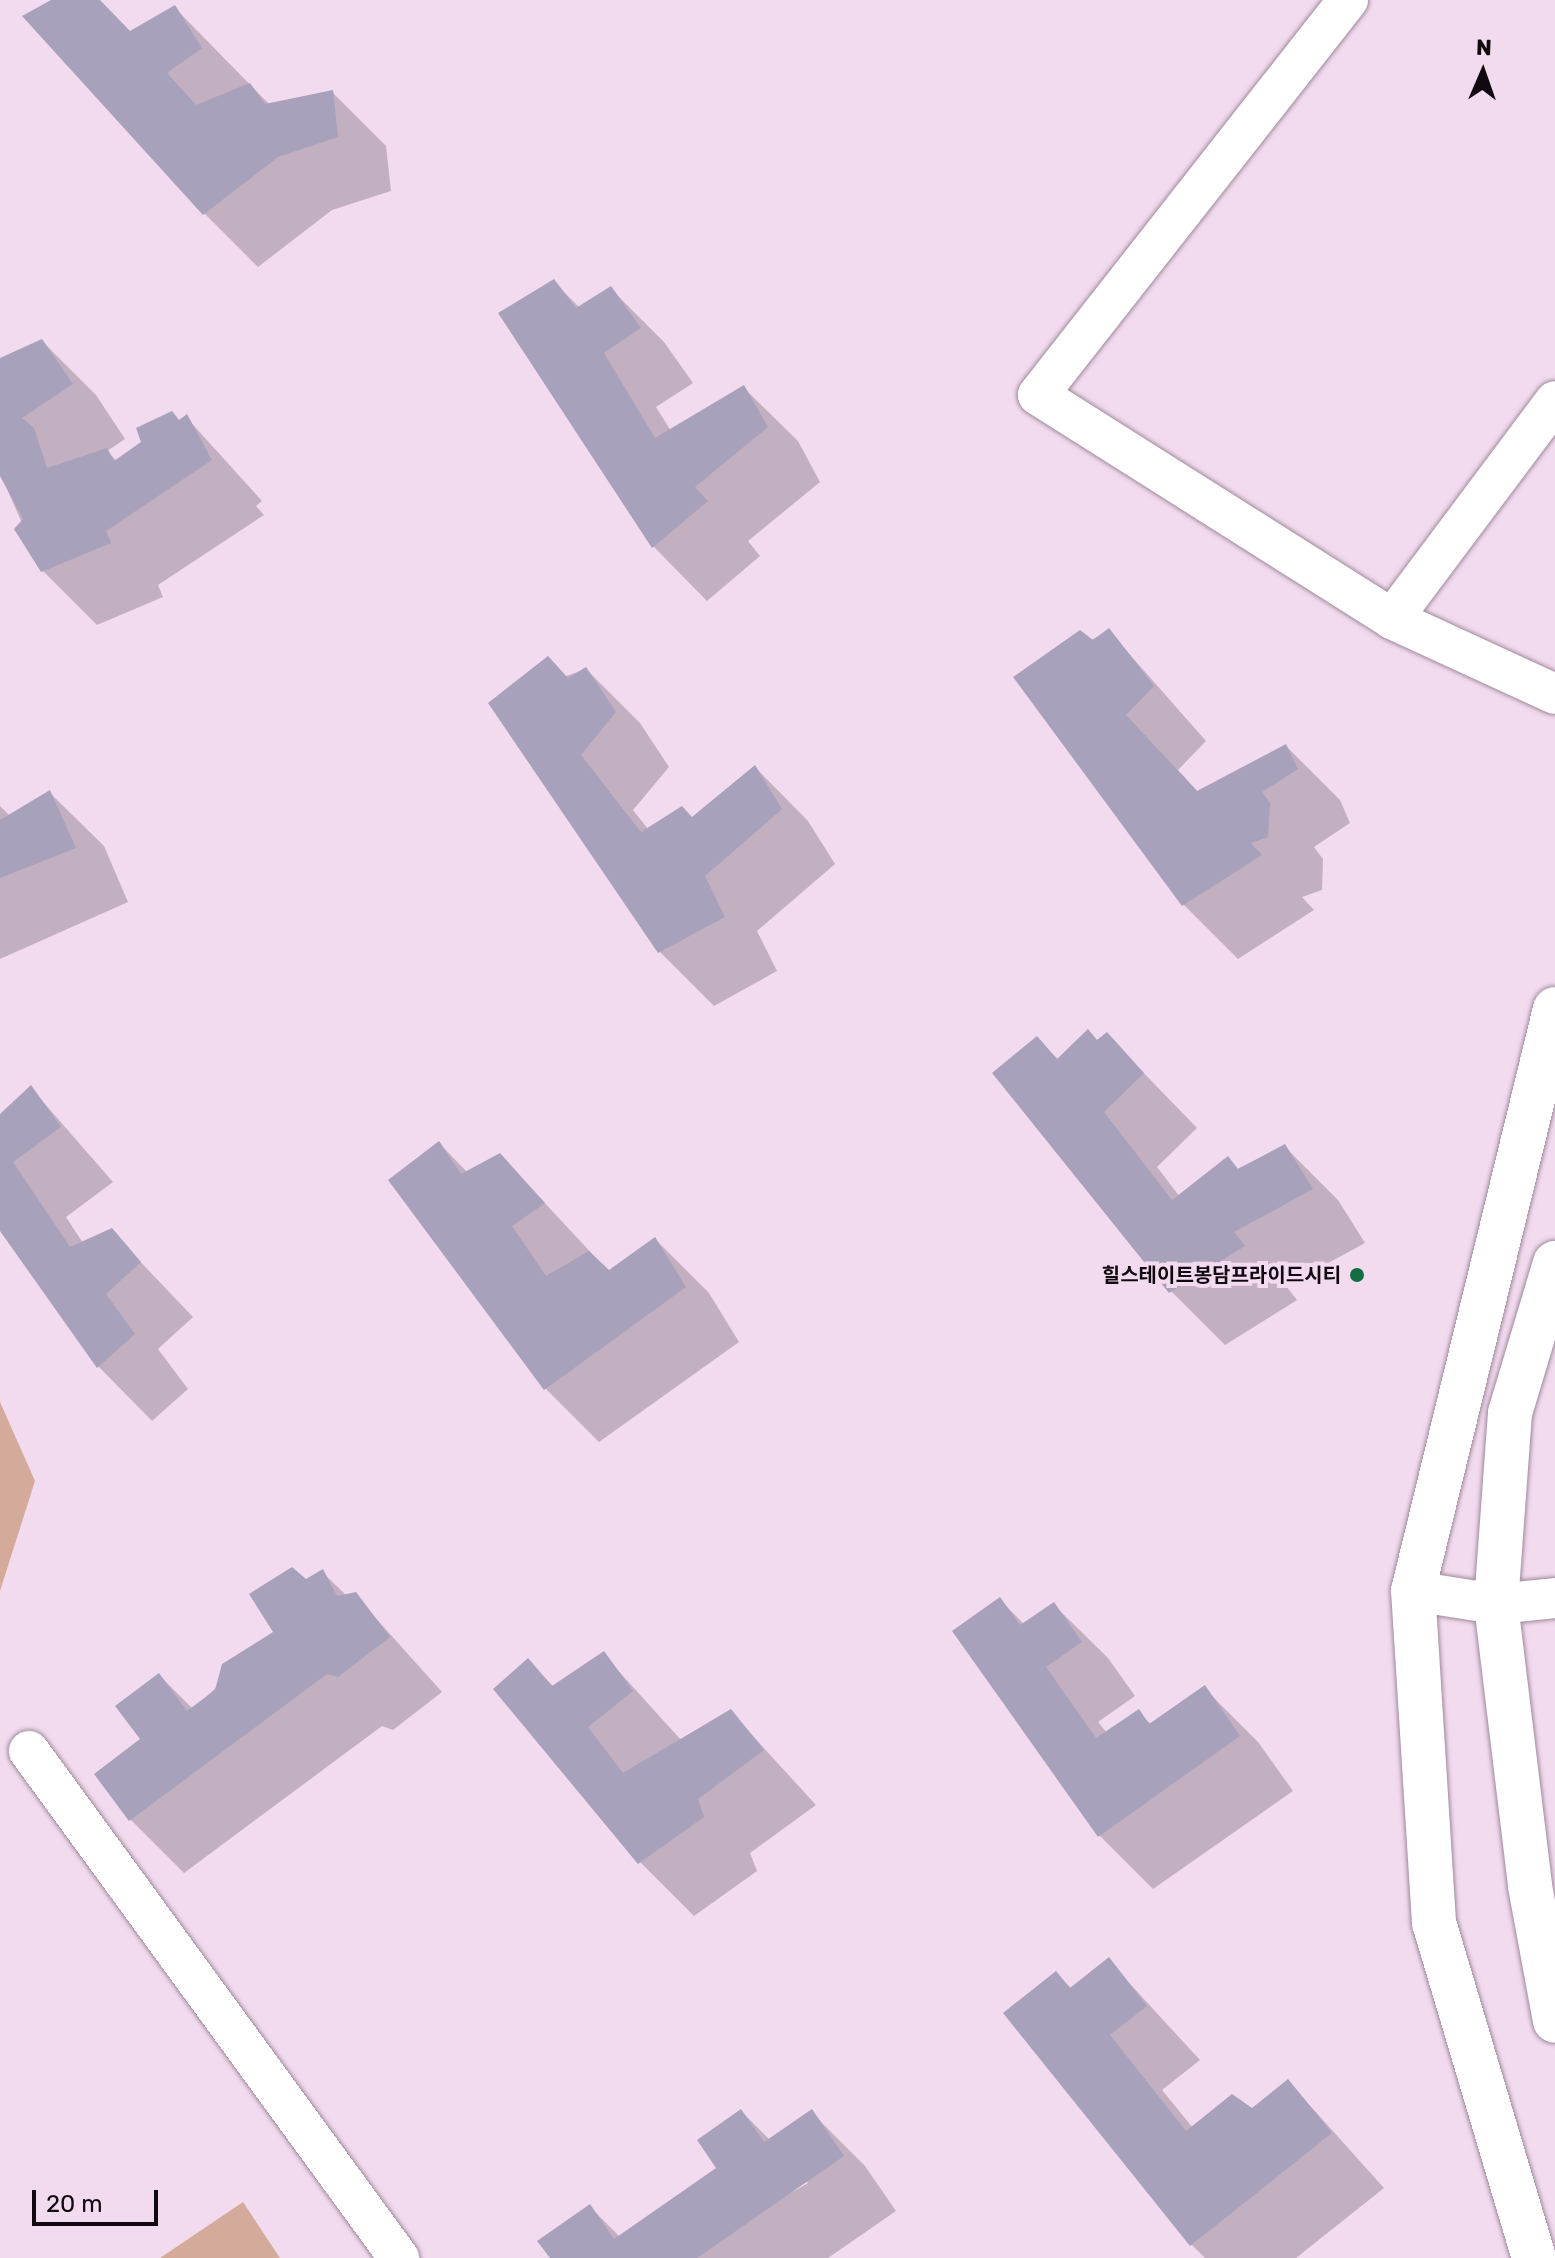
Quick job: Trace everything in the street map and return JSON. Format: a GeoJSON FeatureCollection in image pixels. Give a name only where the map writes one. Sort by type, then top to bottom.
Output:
{"type":"FeatureCollection","features":[{"type":"Feature","properties":{"kind":"street"},"geometry":{"type":"LineString","coordinates":[[1348,0],[1038,395],[1392,619],[1555,694]]}},
{"type":"Feature","properties":{"kind":"street"},"geometry":{"type":"LineString","coordinates":[[1392,619],[1555,401]]}},
{"type":"Feature","properties":{"kind":"street"},"geometry":{"type":"LineString","coordinates":[[1534,2258],[1434,1923],[1413,1591],[1555,1009]]}},
{"type":"Feature","properties":{"kind":"street"},"geometry":{"type":"LineString","coordinates":[[1555,1263],[1510,1413],[1496,1604],[1555,2021]]}},
{"type":"Feature","properties":{"kind":"street"},"geometry":{"type":"LineString","coordinates":[[1413,1591],[1496,1604],[1555,1598]]}},
{"type":"Feature","properties":{"kind":"street"},"geometry":{"type":"LineString","coordinates":[[29,1751],[399,2258]]}},
{"type":"Feature","properties":{"kind":"shaded area"},"geometry":{"type":"Polygon","coordinates":[[[0,1402],[35,1481],[0,1591],[0,1402]]]}},
{"type":"Feature","properties":{"kind":"shaded area"},"geometry":{"type":"Polygon","coordinates":[[[243,2202],[280,2258],[160,2258],[243,2202]]]}},
{"type":"Feature","properties":{"kind":"building"},"geometry":{"type":"Polygon","coordinates":[[[51,0],[100,0],[130,31],[175,5],[202,48],[167,73],[196,105],[250,83],[265,104],[333,90],[338,137],[278,157],[203,215],[22,16],[51,0]]]}},
{"type":"Feature","properties":{"kind":"building"},"geometry":{"type":"Polygon","coordinates":[[[554,279],[576,308],[611,286],[641,328],[604,353],[655,438],[744,385],[768,427],[695,487],[708,501],[652,548],[498,313],[554,279]]]}},
{"type":"Feature","properties":{"kind":"building"},"geometry":{"type":"Polygon","coordinates":[[[42,339],[73,384],[22,418],[34,428],[47,468],[107,448],[114,461],[141,442],[136,428],[172,411],[179,420],[187,414],[212,460],[106,531],[111,543],[41,572],[14,529],[23,519],[0,476],[0,358],[42,339]]]}},
{"type":"Feature","properties":{"kind":"building"},"geometry":{"type":"Polygon","coordinates":[[[1109,628],[1154,686],[1126,715],[1197,791],[1286,744],[1298,769],[1262,792],[1270,803],[1268,837],[1251,843],[1262,855],[1182,906],[1013,677],[1080,630],[1093,640],[1109,628]]]}},
{"type":"Feature","properties":{"kind":"building"},"geometry":{"type":"Polygon","coordinates":[[[548,656],[568,678],[586,667],[616,712],[581,755],[641,832],[682,806],[692,817],[755,765],[782,809],[705,876],[725,917],[658,953],[488,703],[548,656]]]}},
{"type":"Feature","properties":{"kind":"building"},"geometry":{"type":"Polygon","coordinates":[[[50,790],[76,848],[0,878],[0,820],[50,790]]]}},
{"type":"Feature","properties":{"kind":"building"},"geometry":{"type":"Polygon","coordinates":[[[1088,1029],[1097,1040],[1107,1032],[1144,1073],[1104,1112],[1172,1200],[1228,1156],[1238,1169],[1285,1144],[1313,1189],[1234,1232],[1245,1246],[1169,1293],[992,1073],[1037,1036],[1057,1059],[1088,1029]]]}},
{"type":"Feature","properties":{"kind":"building"},"geometry":{"type":"Polygon","coordinates":[[[31,1085],[61,1127],[13,1162],[70,1247],[112,1228],[141,1262],[106,1294],[135,1334],[97,1368],[0,1231],[0,1114],[31,1085]]]}},
{"type":"Feature","properties":{"kind":"building"},"geometry":{"type":"Polygon","coordinates":[[[439,1141],[461,1174],[500,1153],[545,1203],[512,1226],[546,1276],[589,1251],[609,1270],[655,1237],[686,1287],[544,1390],[388,1180],[439,1141]]]}},
{"type":"Feature","properties":{"kind":"building"},"geometry":{"type":"Polygon","coordinates":[[[292,1567],[306,1579],[323,1569],[337,1596],[356,1592],[390,1637],[338,1677],[327,1674],[129,1821],[94,1774],[140,1739],[115,1706],[159,1673],[187,1711],[215,1690],[222,1664],[273,1632],[249,1594],[292,1567]]]}},
{"type":"Feature","properties":{"kind":"building"},"geometry":{"type":"Polygon","coordinates":[[[1000,1597],[1020,1625],[1054,1602],[1082,1642],[1046,1667],[1096,1738],[1139,1709],[1149,1724],[1205,1685],[1240,1736],[1098,1837],[952,1631],[1000,1597]]]}},
{"type":"Feature","properties":{"kind":"building"},"geometry":{"type":"Polygon","coordinates":[[[604,1651],[633,1691],[588,1727],[623,1773],[731,1709],[764,1750],[698,1799],[704,1817],[638,1864],[493,1689],[528,1658],[552,1686],[604,1651]]]}},
{"type":"Feature","properties":{"kind":"building"},"geometry":{"type":"Polygon","coordinates":[[[1109,1957],[1147,2006],[1110,2035],[1186,2131],[1232,2094],[1252,2108],[1288,2079],[1332,2133],[1190,2246],[1003,2013],[1056,1971],[1070,1988],[1109,1957]]]}},
{"type":"Feature","properties":{"kind":"building"},"geometry":{"type":"Polygon","coordinates":[[[741,2109],[764,2142],[812,2109],[844,2156],[697,2258],[550,2258],[537,2241],[590,2204],[614,2239],[716,2168],[697,2140],[741,2109]]]}},
{"type":"Feature","properties":{"kind":"place","name":"힐스테이트봉담프라이드시티"},"geometry":{"type":"Point","coordinates":[1357,1275]}}]}
